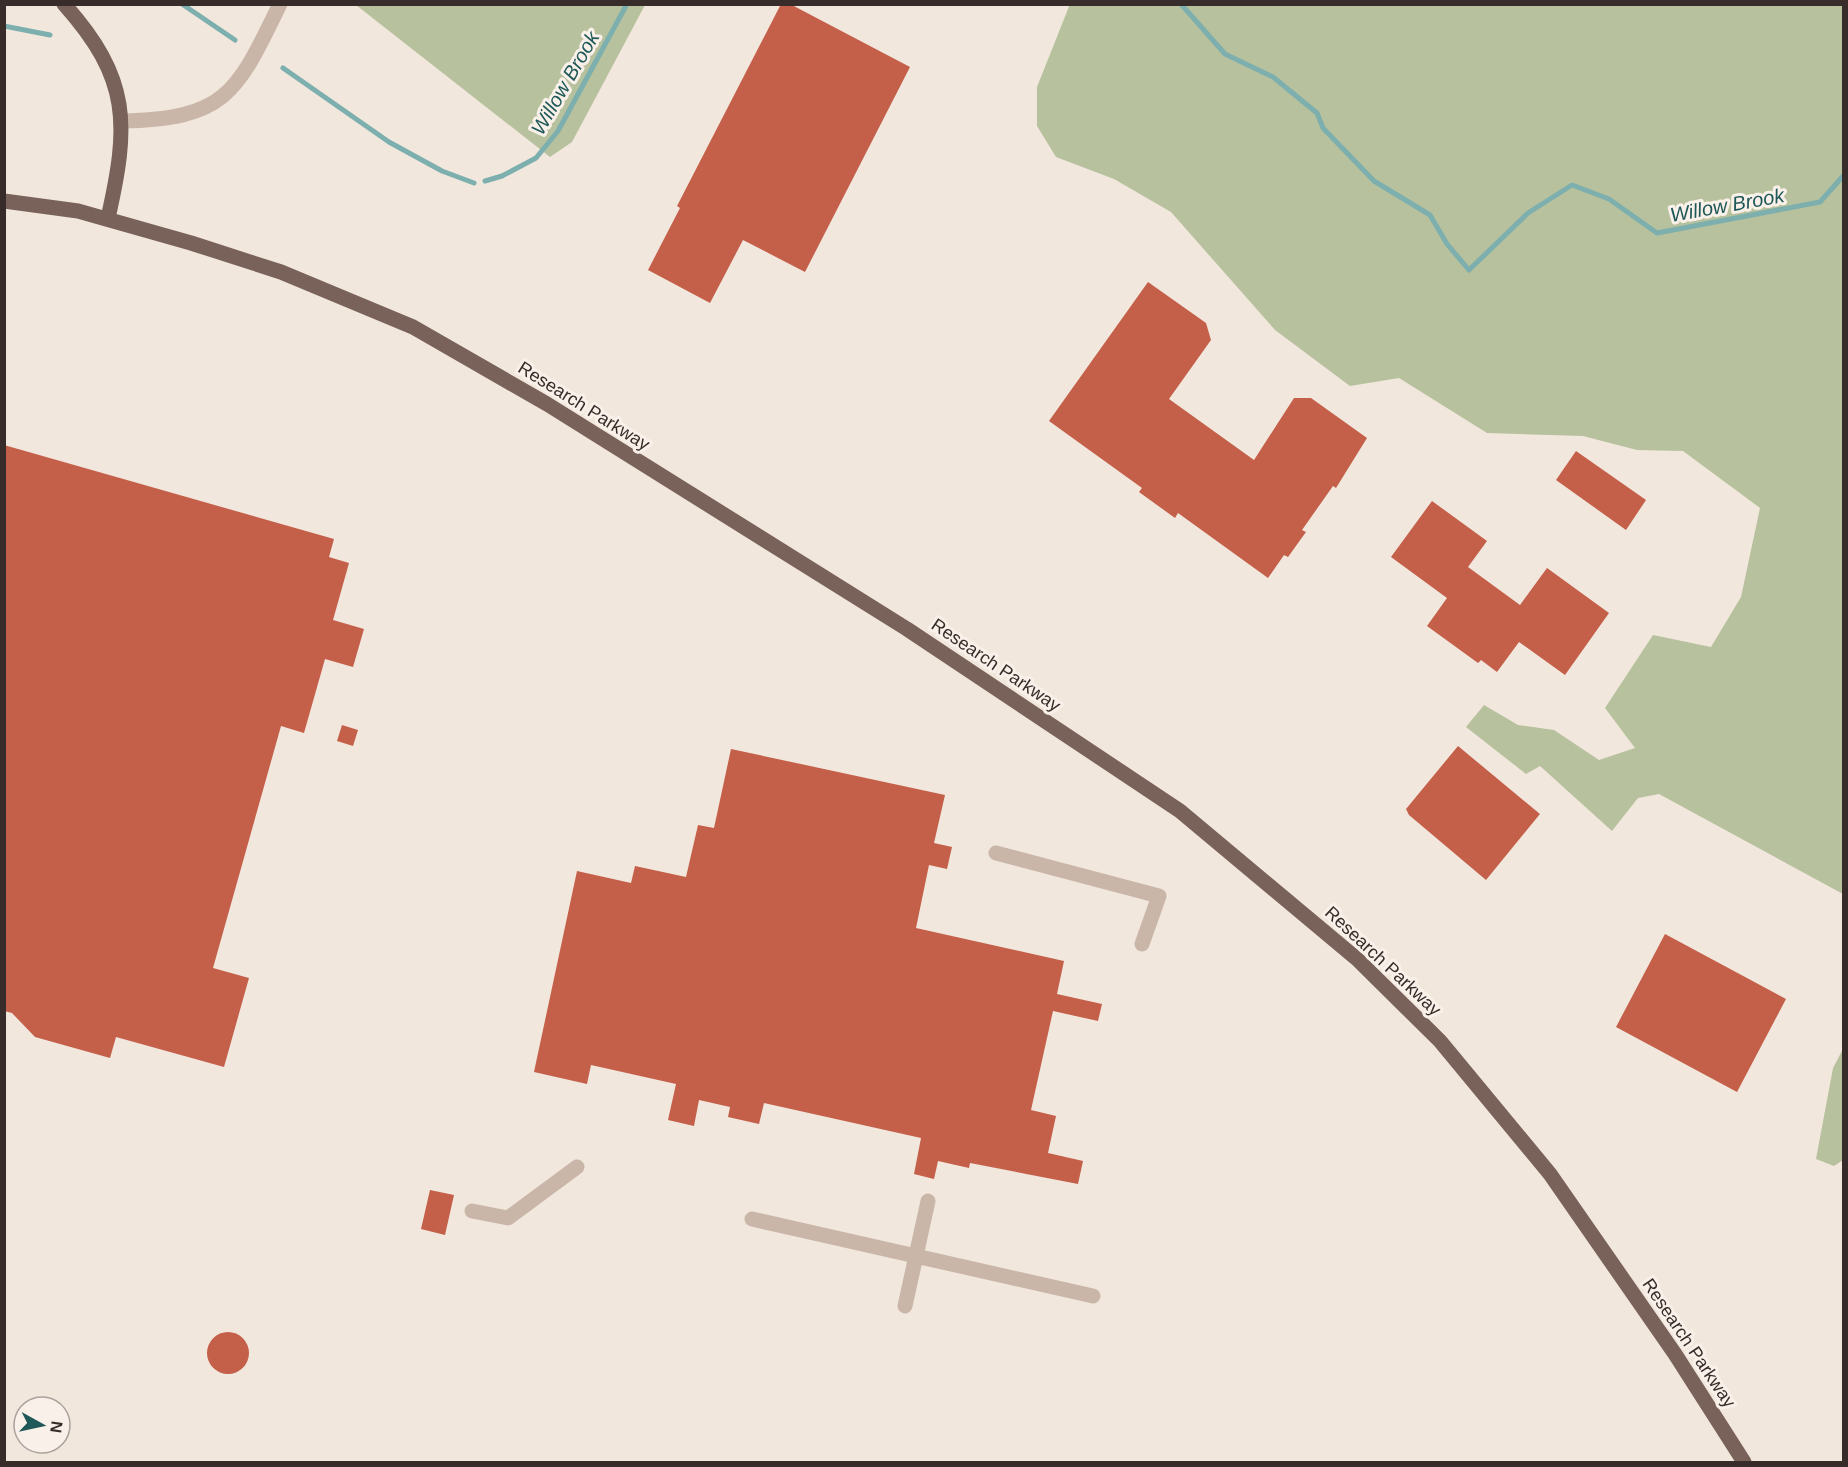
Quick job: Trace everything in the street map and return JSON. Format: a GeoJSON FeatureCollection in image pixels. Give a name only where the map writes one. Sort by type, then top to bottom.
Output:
{"type":"FeatureCollection","features":[{"type":"Feature","properties":{"kind":"main road"},"geometry":{"type":"LineString","coordinates":[[64,4],[93,39],[106,61],[117,91],[122,121],[120,158],[108,218]]}},
{"type":"Feature","properties":{"kind":"main road","name":"Research Parkway"},"geometry":{"type":"LineString","coordinates":[[4,201],[78,211],[108,218],[281,272],[413,327],[547,404],[907,629],[1180,812],[1357,959],[1440,1041],[1550,1174],[1674,1354],[1744,1462]]}},
{"type":"Feature","properties":{"kind":"street"},"geometry":{"type":"LineString","coordinates":[[122,121],[178,118],[204,109],[221,98],[246,70],[280,4]]}},
{"type":"Feature","properties":{"kind":"street"},"geometry":{"type":"LineString","coordinates":[[996,853],[1159,896],[1142,944]]}},
{"type":"Feature","properties":{"kind":"street"},"geometry":{"type":"LineString","coordinates":[[472,1212],[508,1218],[577,1167]]}},
{"type":"Feature","properties":{"kind":"street"},"geometry":{"type":"LineString","coordinates":[[905,1306],[928,1201]]}},
{"type":"Feature","properties":{"kind":"street"},"geometry":{"type":"LineString","coordinates":[[752,1219],[1093,1296]]}},
{"type":"Feature","properties":{"kind":"green space"},"geometry":{"type":"Polygon","coordinates":[[[1070,4],[1843,5],[1843,894],[1659,794],[1638,798],[1612,831],[1540,766],[1526,774],[1466,727],[1484,705],[1518,725],[1554,730],[1599,760],[1635,748],[1605,708],[1653,635],[1711,647],[1741,597],[1760,508],[1683,451],[1637,450],[1583,436],[1487,433],[1399,378],[1350,386],[1275,330],[1171,212],[1114,179],[1056,157],[1037,126],[1037,87],[1070,4]]]}},
{"type":"Feature","properties":{"kind":"green space"},"geometry":{"type":"Polygon","coordinates":[[[356,5],[645,5],[572,142],[550,157],[356,5]]]}},
{"type":"Feature","properties":{"kind":"green space"},"geometry":{"type":"Polygon","coordinates":[[[1843,1049],[1843,1160],[1834,1166],[1816,1159],[1833,1068],[1843,1049]]]}},
{"type":"Feature","properties":{"kind":"building"},"geometry":{"type":"Polygon","coordinates":[[[781,4],[790,4],[910,67],[805,272],[743,240],[710,303],[648,270],[680,208],[677,206],[781,4]]]}},
{"type":"Feature","properties":{"kind":"building"},"geometry":{"type":"Polygon","coordinates":[[[1148,282],[1206,323],[1211,340],[1169,399],[1254,460],[1294,398],[1311,398],[1367,438],[1336,488],[1333,486],[1302,530],[1306,532],[1288,557],[1284,555],[1268,578],[1178,513],[1175,518],[1139,492],[1142,488],[1049,421],[1148,282]]]}},
{"type":"Feature","properties":{"kind":"building"},"geometry":{"type":"Polygon","coordinates":[[[4,445],[334,539],[329,557],[349,563],[333,620],[364,629],[353,667],[325,659],[304,733],[281,726],[213,968],[249,978],[224,1067],[116,1037],[110,1058],[35,1037],[12,1013],[4,1011],[4,445]]]}},
{"type":"Feature","properties":{"kind":"building"},"geometry":{"type":"Polygon","coordinates":[[[1576,451],[1646,500],[1626,530],[1556,480],[1576,451]]]}},
{"type":"Feature","properties":{"kind":"building"},"geometry":{"type":"Polygon","coordinates":[[[1432,501],[1487,541],[1468,567],[1520,605],[1547,568],[1609,613],[1565,675],[1519,642],[1497,672],[1481,660],[1478,663],[1427,626],[1447,598],[1391,557],[1432,501]]]}},
{"type":"Feature","properties":{"kind":"building"},"geometry":{"type":"Polygon","coordinates":[[[342,725],[358,730],[353,746],[337,741],[342,725]]]}},
{"type":"Feature","properties":{"kind":"building"},"geometry":{"type":"Polygon","coordinates":[[[1458,746],[1540,814],[1486,880],[1409,815],[1406,809],[1458,746]]]}},
{"type":"Feature","properties":{"kind":"building"},"geometry":{"type":"Polygon","coordinates":[[[731,749],[945,795],[934,843],[952,847],[947,869],[929,865],[916,928],[1064,961],[1057,994],[1102,1004],[1098,1021],[1053,1011],[1031,1110],[1056,1116],[1048,1153],[1083,1161],[1078,1184],[970,1163],[969,1168],[938,1161],[934,1179],[914,1174],[921,1138],[764,1103],[759,1124],[728,1117],[730,1107],[699,1100],[694,1126],[668,1120],[676,1084],[591,1065],[587,1084],[534,1072],[577,871],[631,883],[635,866],[686,877],[698,825],[714,828],[731,749]]]}},
{"type":"Feature","properties":{"kind":"building"},"geometry":{"type":"Polygon","coordinates":[[[1665,934],[1786,999],[1737,1092],[1616,1027],[1665,934]]]}},
{"type":"Feature","properties":{"kind":"building"},"geometry":{"type":"Polygon","coordinates":[[[430,1190],[454,1195],[445,1235],[421,1229],[430,1190]]]}},
{"type":"Feature","properties":{"kind":"building"},"geometry":{"type":"Polygon","coordinates":[[[228,1332],[243,1338],[249,1353],[243,1368],[228,1374],[213,1368],[207,1353],[213,1338],[228,1332]]]}},
{"type":"Feature","properties":{"kind":"waterway","name":"Willow Brook"},"geometry":{"type":"LineString","coordinates":[[182,4],[235,40]]}},
{"type":"Feature","properties":{"kind":"waterway","name":"Willow Brook"},"geometry":{"type":"LineString","coordinates":[[485,181],[502,176],[536,158],[558,131],[627,4]]}},
{"type":"Feature","properties":{"kind":"waterway","name":"Willow Brook"},"geometry":{"type":"LineString","coordinates":[[1181,4],[1225,54],[1273,77],[1317,113],[1323,128],[1374,181],[1430,215],[1447,244],[1469,270],[1528,213],[1572,185],[1609,199],[1657,233],[1820,202],[1844,175]]}},
{"type":"Feature","properties":{"kind":"waterway","name":"Willow Brook"},"geometry":{"type":"LineString","coordinates":[[4,26],[50,35]]}},
{"type":"Feature","properties":{"kind":"waterway","name":"Willow Brook"},"geometry":{"type":"LineString","coordinates":[[283,68],[389,142],[442,171],[474,183]]}}]}
